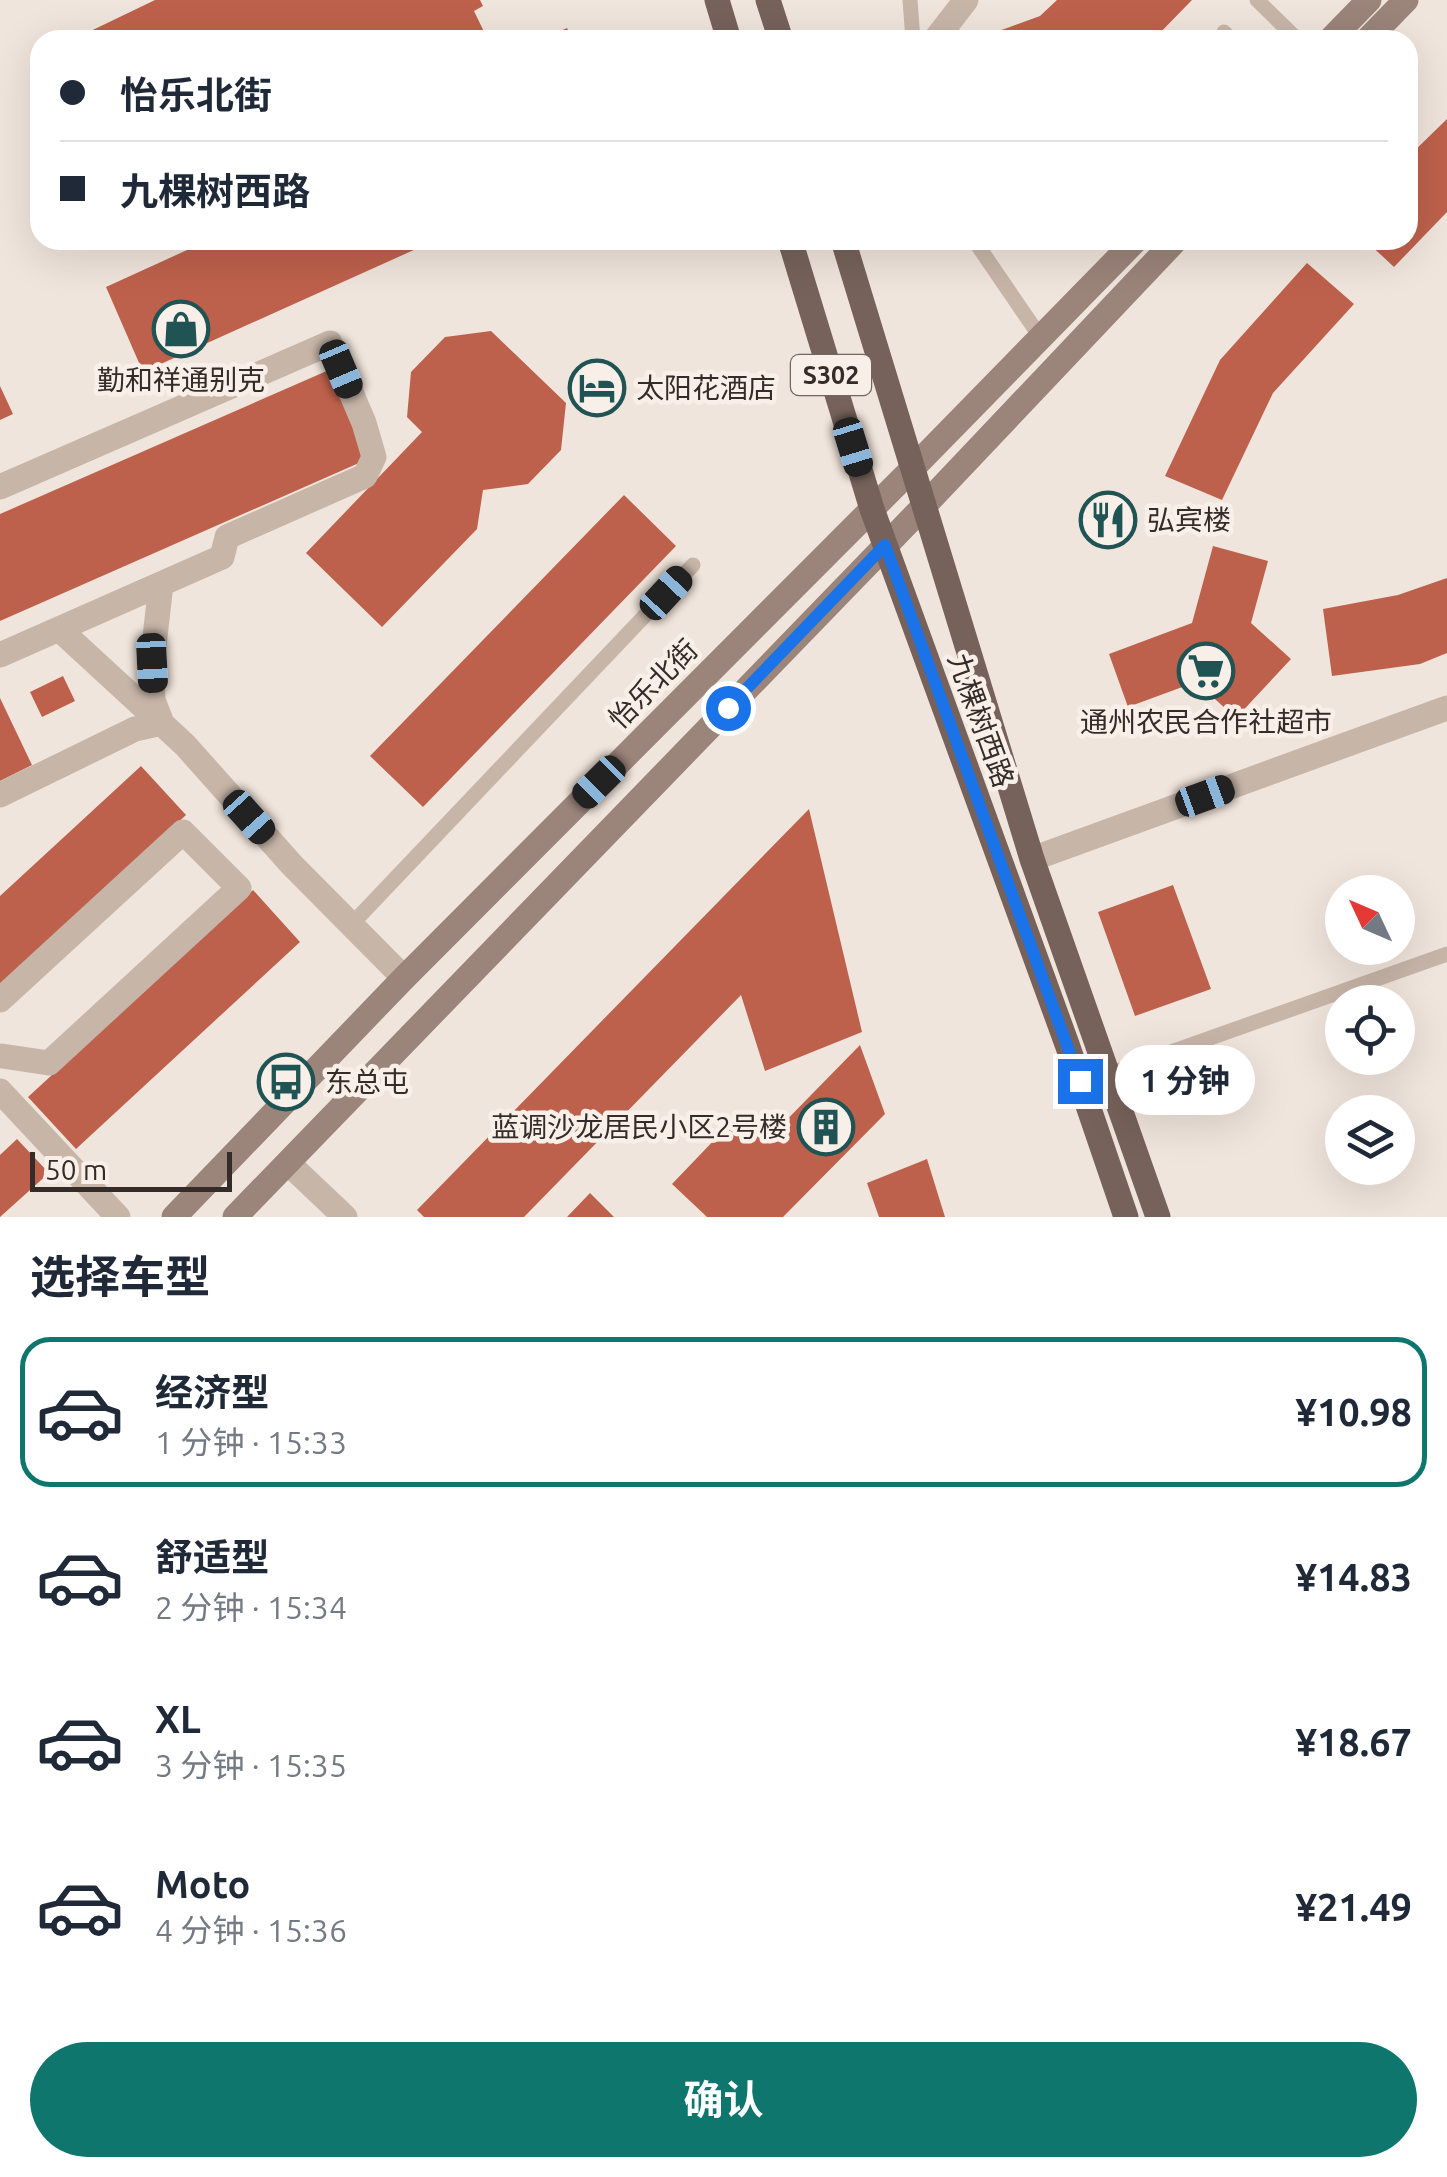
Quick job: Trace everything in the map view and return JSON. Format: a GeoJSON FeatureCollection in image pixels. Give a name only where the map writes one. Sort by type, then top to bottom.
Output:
{"type":"FeatureCollection","features":[{"type":"Feature","properties":{"kind":"main road"},"geometry":{"type":"LineString","coordinates":[[717,0],[726,30]]}},
{"type":"Feature","properties":{"kind":"main road"},"geometry":{"type":"LineString","coordinates":[[768,0],[778,30]]}},
{"type":"Feature","properties":{"kind":"main road"},"geometry":{"type":"LineString","coordinates":[[1340,30],[1369,0]]}},
{"type":"Feature","properties":{"kind":"main road"},"geometry":{"type":"LineString","coordinates":[[1377,30],[1406,0]]}},
{"type":"Feature","properties":{"kind":"main road","name":"九棵树西路"},"geometry":{"type":"LineString","coordinates":[[793,250],[872,509],[1126,1217]]}},
{"type":"Feature","properties":{"kind":"main road","name":"九棵树西路"},"geometry":{"type":"LineString","coordinates":[[846,250],[1032,859],[1158,1217]]}},
{"type":"Feature","properties":{"kind":"main road","name":"怡乐北街"},"geometry":{"type":"LineString","coordinates":[[174,1217],[404,978],[1126,250]]}},
{"type":"Feature","properties":{"kind":"main road"},"geometry":{"type":"LineString","coordinates":[[236,1217],[1167,250]]}},
{"type":"Feature","properties":{"kind":"street"},"geometry":{"type":"LineString","coordinates":[[942,30],[966,0]]}},
{"type":"Feature","properties":{"kind":"street"},"geometry":{"type":"LineString","coordinates":[[0,488],[330,343],[374,457],[365,476],[227,537],[222,557],[0,655]]}},
{"type":"Feature","properties":{"kind":"street"},"geometry":{"type":"LineString","coordinates":[[162,584],[152,663],[154,700],[162,723]]}},
{"type":"Feature","properties":{"kind":"street"},"geometry":{"type":"LineString","coordinates":[[59,629],[185,745],[292,865],[404,978]]}},
{"type":"Feature","properties":{"kind":"street"},"geometry":{"type":"LineString","coordinates":[[1032,859],[1447,708]]}},
{"type":"Feature","properties":{"kind":"street"},"geometry":{"type":"LineString","coordinates":[[0,796],[135,729],[162,723]]}},
{"type":"Feature","properties":{"kind":"street"},"geometry":{"type":"LineString","coordinates":[[0,1000],[183,832],[238,888],[49,1062],[1,1052]]}},
{"type":"Feature","properties":{"kind":"street"},"geometry":{"type":"LineString","coordinates":[[0,1090],[118,1217]]}},
{"type":"Feature","properties":{"kind":"street"},"geometry":{"type":"LineString","coordinates":[[288,1163],[345,1217]]}},
{"type":"Feature","properties":{"kind":"lane"},"geometry":{"type":"LineString","coordinates":[[910,0],[913,30]]}},
{"type":"Feature","properties":{"kind":"lane"},"geometry":{"type":"LineString","coordinates":[[1257,0],[1288,30]]}},
{"type":"Feature","properties":{"kind":"lane"},"geometry":{"type":"LineString","coordinates":[[981,250],[1041,338]]}},
{"type":"Feature","properties":{"kind":"lane"},"geometry":{"type":"LineString","coordinates":[[351,926],[693,565]]}},
{"type":"Feature","properties":{"kind":"lane"},"geometry":{"type":"LineString","coordinates":[[1109,1074],[1447,954]]}},
{"type":"Feature","properties":{"kind":"building"},"geometry":{"type":"Polygon","coordinates":[[[155,0],[480,0],[483,6],[474,11],[483,30],[93,30],[155,0]]]}},
{"type":"Feature","properties":{"kind":"building"},"geometry":{"type":"Polygon","coordinates":[[[1057,0],[1192,0],[1163,30],[1002,30],[1040,16],[1057,0]]]}},
{"type":"Feature","properties":{"kind":"building"},"geometry":{"type":"Polygon","coordinates":[[[1447,119],[1447,212],[1418,242],[1418,147],[1447,119]]]}},
{"type":"Feature","properties":{"kind":"building","name":"勤和祥通别克"},"geometry":{"type":"Polygon","coordinates":[[[187,250],[414,250],[143,372],[106,287],[187,250]]]}},
{"type":"Feature","properties":{"kind":"building"},"geometry":{"type":"Polygon","coordinates":[[[1376,250],[1410,250],[1394,267],[1376,250]]]}},
{"type":"Feature","properties":{"kind":"building"},"geometry":{"type":"Polygon","coordinates":[[[1307,263],[1354,304],[1273,393],[1222,500],[1165,476],[1220,360],[1307,263]]]}},
{"type":"Feature","properties":{"kind":"building"},"geometry":{"type":"Polygon","coordinates":[[[491,331],[566,403],[561,450],[528,484],[483,490],[477,529],[382,627],[306,553],[422,432],[407,417],[411,372],[445,337],[491,331]]]}},
{"type":"Feature","properties":{"kind":"building"},"geometry":{"type":"Polygon","coordinates":[[[329,370],[368,459],[0,621],[0,514],[329,370]]]}},
{"type":"Feature","properties":{"kind":"building"},"geometry":{"type":"Polygon","coordinates":[[[0,386],[13,414],[0,420],[0,386]]]}},
{"type":"Feature","properties":{"kind":"building"},"geometry":{"type":"Polygon","coordinates":[[[624,495],[676,546],[423,807],[370,756],[624,495]]]}},
{"type":"Feature","properties":{"kind":"building"},"geometry":{"type":"Polygon","coordinates":[[[1213,546],[1268,561],[1251,623],[1291,659],[1236,718],[1196,682],[1128,707],[1109,654],[1192,623],[1213,546]]]}},
{"type":"Feature","properties":{"kind":"building"},"geometry":{"type":"Polygon","coordinates":[[[1447,578],[1447,653],[1420,664],[1332,676],[1323,609],[1398,595],[1447,578]]]}},
{"type":"Feature","properties":{"kind":"building"},"geometry":{"type":"Polygon","coordinates":[[[63,676],[75,701],[42,717],[30,692],[63,676]]]}},
{"type":"Feature","properties":{"kind":"building"},"geometry":{"type":"Polygon","coordinates":[[[0,698],[32,765],[0,781],[0,698]]]}},
{"type":"Feature","properties":{"kind":"building"},"geometry":{"type":"Polygon","coordinates":[[[141,766],[186,815],[0,987],[0,896],[141,766]]]}},
{"type":"Feature","properties":{"kind":"building"},"geometry":{"type":"Polygon","coordinates":[[[809,809],[862,1032],[765,1071],[741,995],[524,1217],[424,1217],[417,1210],[809,809]]]}},
{"type":"Feature","properties":{"kind":"building"},"geometry":{"type":"Polygon","coordinates":[[[1173,885],[1211,989],[1135,1016],[1098,912],[1173,885]]]}},
{"type":"Feature","properties":{"kind":"building"},"geometry":{"type":"Polygon","coordinates":[[[253,890],[300,942],[76,1149],[28,1097],[253,890]]]}},
{"type":"Feature","properties":{"kind":"building","name":"蓝调沙龙居民小区2号楼"},"geometry":{"type":"Polygon","coordinates":[[[860,1045],[885,1114],[783,1217],[707,1217],[672,1184],[741,1112],[767,1140],[860,1045]]]}},
{"type":"Feature","properties":{"kind":"building"},"geometry":{"type":"Polygon","coordinates":[[[17,1139],[49,1173],[0,1217],[0,1155],[17,1139]]]}},
{"type":"Feature","properties":{"kind":"building"},"geometry":{"type":"Polygon","coordinates":[[[927,1159],[945,1217],[879,1217],[867,1183],[927,1159]]]}},
{"type":"Feature","properties":{"kind":"building"},"geometry":{"type":"Polygon","coordinates":[[[590,1193],[614,1217],[567,1217],[590,1193]]]}},
{"type":"Feature","properties":{"kind":"place","name":"勤和祥通别克"},"geometry":{"type":"Point","coordinates":[181,329]}},
{"type":"Feature","properties":{"kind":"place","name":"太阳花酒店"},"geometry":{"type":"Point","coordinates":[597,388]}},
{"type":"Feature","properties":{"kind":"place","name":"弘宾楼"},"geometry":{"type":"Point","coordinates":[1108,520]}},
{"type":"Feature","properties":{"kind":"place","name":"通州农民合作社超市"},"geometry":{"type":"Point","coordinates":[1206,671]}},
{"type":"Feature","properties":{"kind":"place","name":"东总屯"},"geometry":{"type":"Point","coordinates":[286,1082]}},
{"type":"Feature","properties":{"kind":"place","name":"蓝调沙龙居民小区2号楼"},"geometry":{"type":"Point","coordinates":[826,1127]}},
{"type":"Feature","properties":{"kind":"route"},"geometry":{"type":"LineString","coordinates":[[728,708],[885,545],[1080,1081]]}}]}
